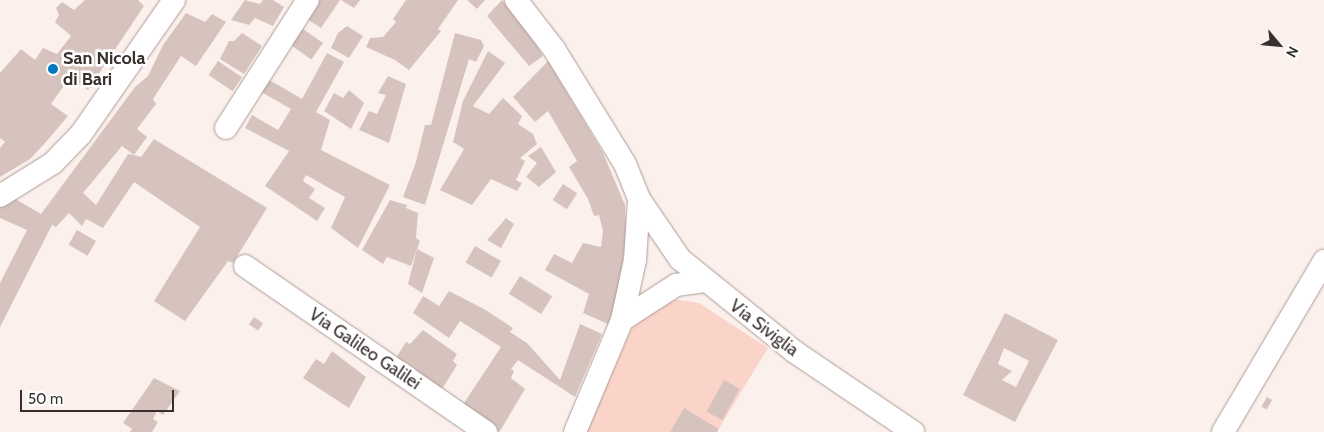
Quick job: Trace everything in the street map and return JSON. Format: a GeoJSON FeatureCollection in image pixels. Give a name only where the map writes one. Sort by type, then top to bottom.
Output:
{"type":"FeatureCollection","features":[{"type":"Feature","properties":{"kind":"street"},"geometry":{"type":"LineString","coordinates":[[0,196],[41,172],[81,134],[174,0]]}},
{"type":"Feature","properties":{"kind":"street"},"geometry":{"type":"LineString","coordinates":[[226,128],[308,0]]}},
{"type":"Feature","properties":{"kind":"street"},"geometry":{"type":"LineString","coordinates":[[516,0],[554,49],[625,164],[639,199],[635,260],[622,320],[575,432]]}},
{"type":"Feature","properties":{"kind":"street","name":"Via Siviglia"},"geometry":{"type":"LineString","coordinates":[[639,199],[680,258],[703,281],[795,352],[913,432]]}},
{"type":"Feature","properties":{"kind":"street"},"geometry":{"type":"LineString","coordinates":[[1223,432],[1324,261]]}},
{"type":"Feature","properties":{"kind":"street","name":"Via Galileo Galilei"},"geometry":{"type":"LineString","coordinates":[[245,266],[486,432]]}},
{"type":"Feature","properties":{"kind":"street"},"geometry":{"type":"LineString","coordinates":[[622,320],[676,285],[703,281]]}},
{"type":"Feature","properties":{"kind":"shaded area"},"geometry":{"type":"Polygon","coordinates":[[[679,300],[699,303],[768,348],[717,432],[586,432],[632,328],[668,301],[679,300]]]}},
{"type":"Feature","properties":{"kind":"building"},"geometry":{"type":"Polygon","coordinates":[[[85,0],[138,0],[144,6],[88,90],[70,77],[51,104],[68,116],[30,159],[0,177],[0,148],[5,142],[0,138],[0,73],[21,49],[35,60],[43,48],[57,54],[71,36],[55,22],[59,15],[56,8],[62,2],[74,10],[85,0]]]}},
{"type":"Feature","properties":{"kind":"building"},"geometry":{"type":"Polygon","coordinates":[[[245,0],[260,4],[263,0],[273,0],[284,7],[273,26],[255,18],[249,25],[231,20],[245,0]]]}},
{"type":"Feature","properties":{"kind":"building"},"geometry":{"type":"Polygon","coordinates":[[[315,0],[340,0],[321,28],[304,17],[315,0]]]}},
{"type":"Feature","properties":{"kind":"building"},"geometry":{"type":"Polygon","coordinates":[[[341,0],[360,0],[354,8],[341,0]]]}},
{"type":"Feature","properties":{"kind":"building"},"geometry":{"type":"Polygon","coordinates":[[[406,0],[458,0],[438,29],[441,31],[409,70],[395,60],[366,47],[370,38],[383,37],[396,22],[393,19],[406,0]]]}},
{"type":"Feature","properties":{"kind":"building"},"geometry":{"type":"Polygon","coordinates":[[[467,0],[485,0],[477,9],[467,0]]]}},
{"type":"Feature","properties":{"kind":"building"},"geometry":{"type":"Polygon","coordinates":[[[502,0],[525,26],[543,56],[529,66],[487,16],[502,0]]]}},
{"type":"Feature","properties":{"kind":"building"},"geometry":{"type":"Polygon","coordinates":[[[186,13],[205,22],[212,14],[226,22],[196,66],[181,56],[153,99],[156,104],[137,129],[147,137],[134,155],[141,157],[154,139],[267,208],[233,263],[228,261],[185,321],[154,301],[200,227],[134,182],[103,228],[86,219],[82,226],[69,213],[56,227],[52,225],[0,327],[0,283],[27,230],[0,218],[0,205],[12,197],[41,214],[135,87],[148,76],[163,45],[186,13]],[[122,146],[83,193],[96,205],[128,154],[134,155],[122,146]]]}},
{"type":"Feature","properties":{"kind":"building"},"geometry":{"type":"Polygon","coordinates":[[[347,26],[363,36],[349,58],[331,48],[338,33],[347,26]]]}},
{"type":"Feature","properties":{"kind":"building"},"geometry":{"type":"Polygon","coordinates":[[[300,27],[323,43],[311,59],[289,43],[300,27]]]}},
{"type":"Feature","properties":{"kind":"building"},"geometry":{"type":"Polygon","coordinates":[[[242,33],[262,46],[244,74],[220,59],[229,41],[234,41],[242,33]]]}},
{"type":"Feature","properties":{"kind":"building"},"geometry":{"type":"Polygon","coordinates":[[[455,33],[481,40],[484,46],[476,62],[469,59],[425,205],[403,197],[416,162],[425,125],[431,125],[455,33]]]}},
{"type":"Feature","properties":{"kind":"building"},"geometry":{"type":"Polygon","coordinates":[[[488,51],[505,63],[473,106],[489,114],[503,98],[522,116],[518,124],[533,134],[537,144],[520,158],[525,161],[516,180],[522,183],[517,191],[491,179],[472,205],[440,190],[464,149],[453,142],[463,101],[488,51]]]}},
{"type":"Feature","properties":{"kind":"building"},"geometry":{"type":"Polygon","coordinates":[[[327,53],[344,62],[316,112],[330,120],[321,150],[390,185],[358,248],[331,228],[345,197],[306,175],[303,181],[315,189],[309,198],[325,208],[317,221],[265,186],[289,151],[245,128],[252,115],[278,130],[291,109],[258,90],[266,78],[302,99],[327,53]]]}},
{"type":"Feature","properties":{"kind":"building"},"geometry":{"type":"Polygon","coordinates":[[[218,61],[242,77],[233,91],[208,75],[218,61]]]}},
{"type":"Feature","properties":{"kind":"building"},"geometry":{"type":"Polygon","coordinates":[[[548,61],[603,153],[625,205],[626,235],[620,289],[608,324],[583,313],[589,294],[545,270],[554,254],[572,263],[583,243],[601,247],[603,231],[599,215],[594,216],[588,199],[569,167],[577,161],[548,111],[535,122],[513,97],[548,61]]]}},
{"type":"Feature","properties":{"kind":"building"},"geometry":{"type":"Polygon","coordinates":[[[388,76],[406,84],[389,143],[359,130],[369,111],[377,114],[386,95],[378,93],[388,76]]]}},
{"type":"Feature","properties":{"kind":"building"},"geometry":{"type":"Polygon","coordinates":[[[349,90],[364,103],[351,129],[324,111],[334,93],[343,98],[349,90]]]}},
{"type":"Feature","properties":{"kind":"building"},"geometry":{"type":"Polygon","coordinates":[[[541,147],[556,172],[539,187],[526,177],[537,163],[528,156],[541,147]]]}},
{"type":"Feature","properties":{"kind":"building"},"geometry":{"type":"Polygon","coordinates":[[[563,184],[577,193],[567,209],[553,200],[563,184]]]}},
{"type":"Feature","properties":{"kind":"building"},"geometry":{"type":"Polygon","coordinates":[[[390,200],[407,205],[406,208],[418,213],[416,238],[420,241],[411,266],[387,257],[383,264],[362,250],[390,200]]]}},
{"type":"Feature","properties":{"kind":"building"},"geometry":{"type":"Polygon","coordinates":[[[506,218],[514,224],[501,248],[487,240],[506,218]]]}},
{"type":"Feature","properties":{"kind":"building"},"geometry":{"type":"Polygon","coordinates":[[[77,230],[96,241],[88,256],[68,245],[77,230]]]}},
{"type":"Feature","properties":{"kind":"building"},"geometry":{"type":"Polygon","coordinates":[[[475,246],[501,261],[491,277],[466,262],[475,246]]]}},
{"type":"Feature","properties":{"kind":"building"},"geometry":{"type":"Polygon","coordinates":[[[417,249],[434,258],[422,293],[408,284],[417,249]]]}},
{"type":"Feature","properties":{"kind":"building"},"geometry":{"type":"Polygon","coordinates":[[[520,276],[552,296],[541,314],[509,294],[520,276]]]}},
{"type":"Feature","properties":{"kind":"building"},"geometry":{"type":"Polygon","coordinates":[[[449,291],[484,309],[513,328],[510,332],[527,343],[560,380],[580,324],[602,334],[575,397],[518,360],[511,369],[514,371],[511,378],[525,389],[500,431],[495,432],[462,406],[501,347],[460,321],[449,338],[413,313],[423,296],[439,306],[449,291]]]}},
{"type":"Feature","properties":{"kind":"building"},"geometry":{"type":"Polygon","coordinates":[[[1005,313],[1058,340],[1015,422],[963,395],[1005,313]],[[1004,348],[998,364],[1012,371],[1002,380],[1016,387],[1029,361],[1004,348]]]}},
{"type":"Feature","properties":{"kind":"building"},"geometry":{"type":"Polygon","coordinates":[[[254,317],[263,323],[258,331],[249,324],[254,317]]]}},
{"type":"Feature","properties":{"kind":"building"},"geometry":{"type":"Polygon","coordinates":[[[423,330],[457,354],[453,361],[457,365],[442,389],[396,358],[406,342],[410,344],[423,330]]]}},
{"type":"Feature","properties":{"kind":"building"},"geometry":{"type":"Polygon","coordinates":[[[332,351],[366,377],[349,408],[303,378],[316,359],[324,364],[332,351]]]}},
{"type":"Feature","properties":{"kind":"building"},"geometry":{"type":"Polygon","coordinates":[[[154,378],[180,391],[163,415],[157,411],[153,419],[158,422],[152,432],[130,432],[132,429],[123,423],[154,378]]]}},
{"type":"Feature","properties":{"kind":"building"},"geometry":{"type":"Polygon","coordinates":[[[724,380],[740,389],[722,420],[707,411],[724,380]]]}},
{"type":"Feature","properties":{"kind":"building"},"geometry":{"type":"Polygon","coordinates":[[[1267,397],[1272,400],[1266,410],[1261,406],[1267,397]]]}},
{"type":"Feature","properties":{"kind":"building"},"geometry":{"type":"Polygon","coordinates":[[[684,408],[719,429],[717,432],[670,432],[684,408]]]}},
{"type":"Feature","properties":{"kind":"place","name":"San Nicola di Bari"},"geometry":{"type":"Point","coordinates":[53,69]}}]}
